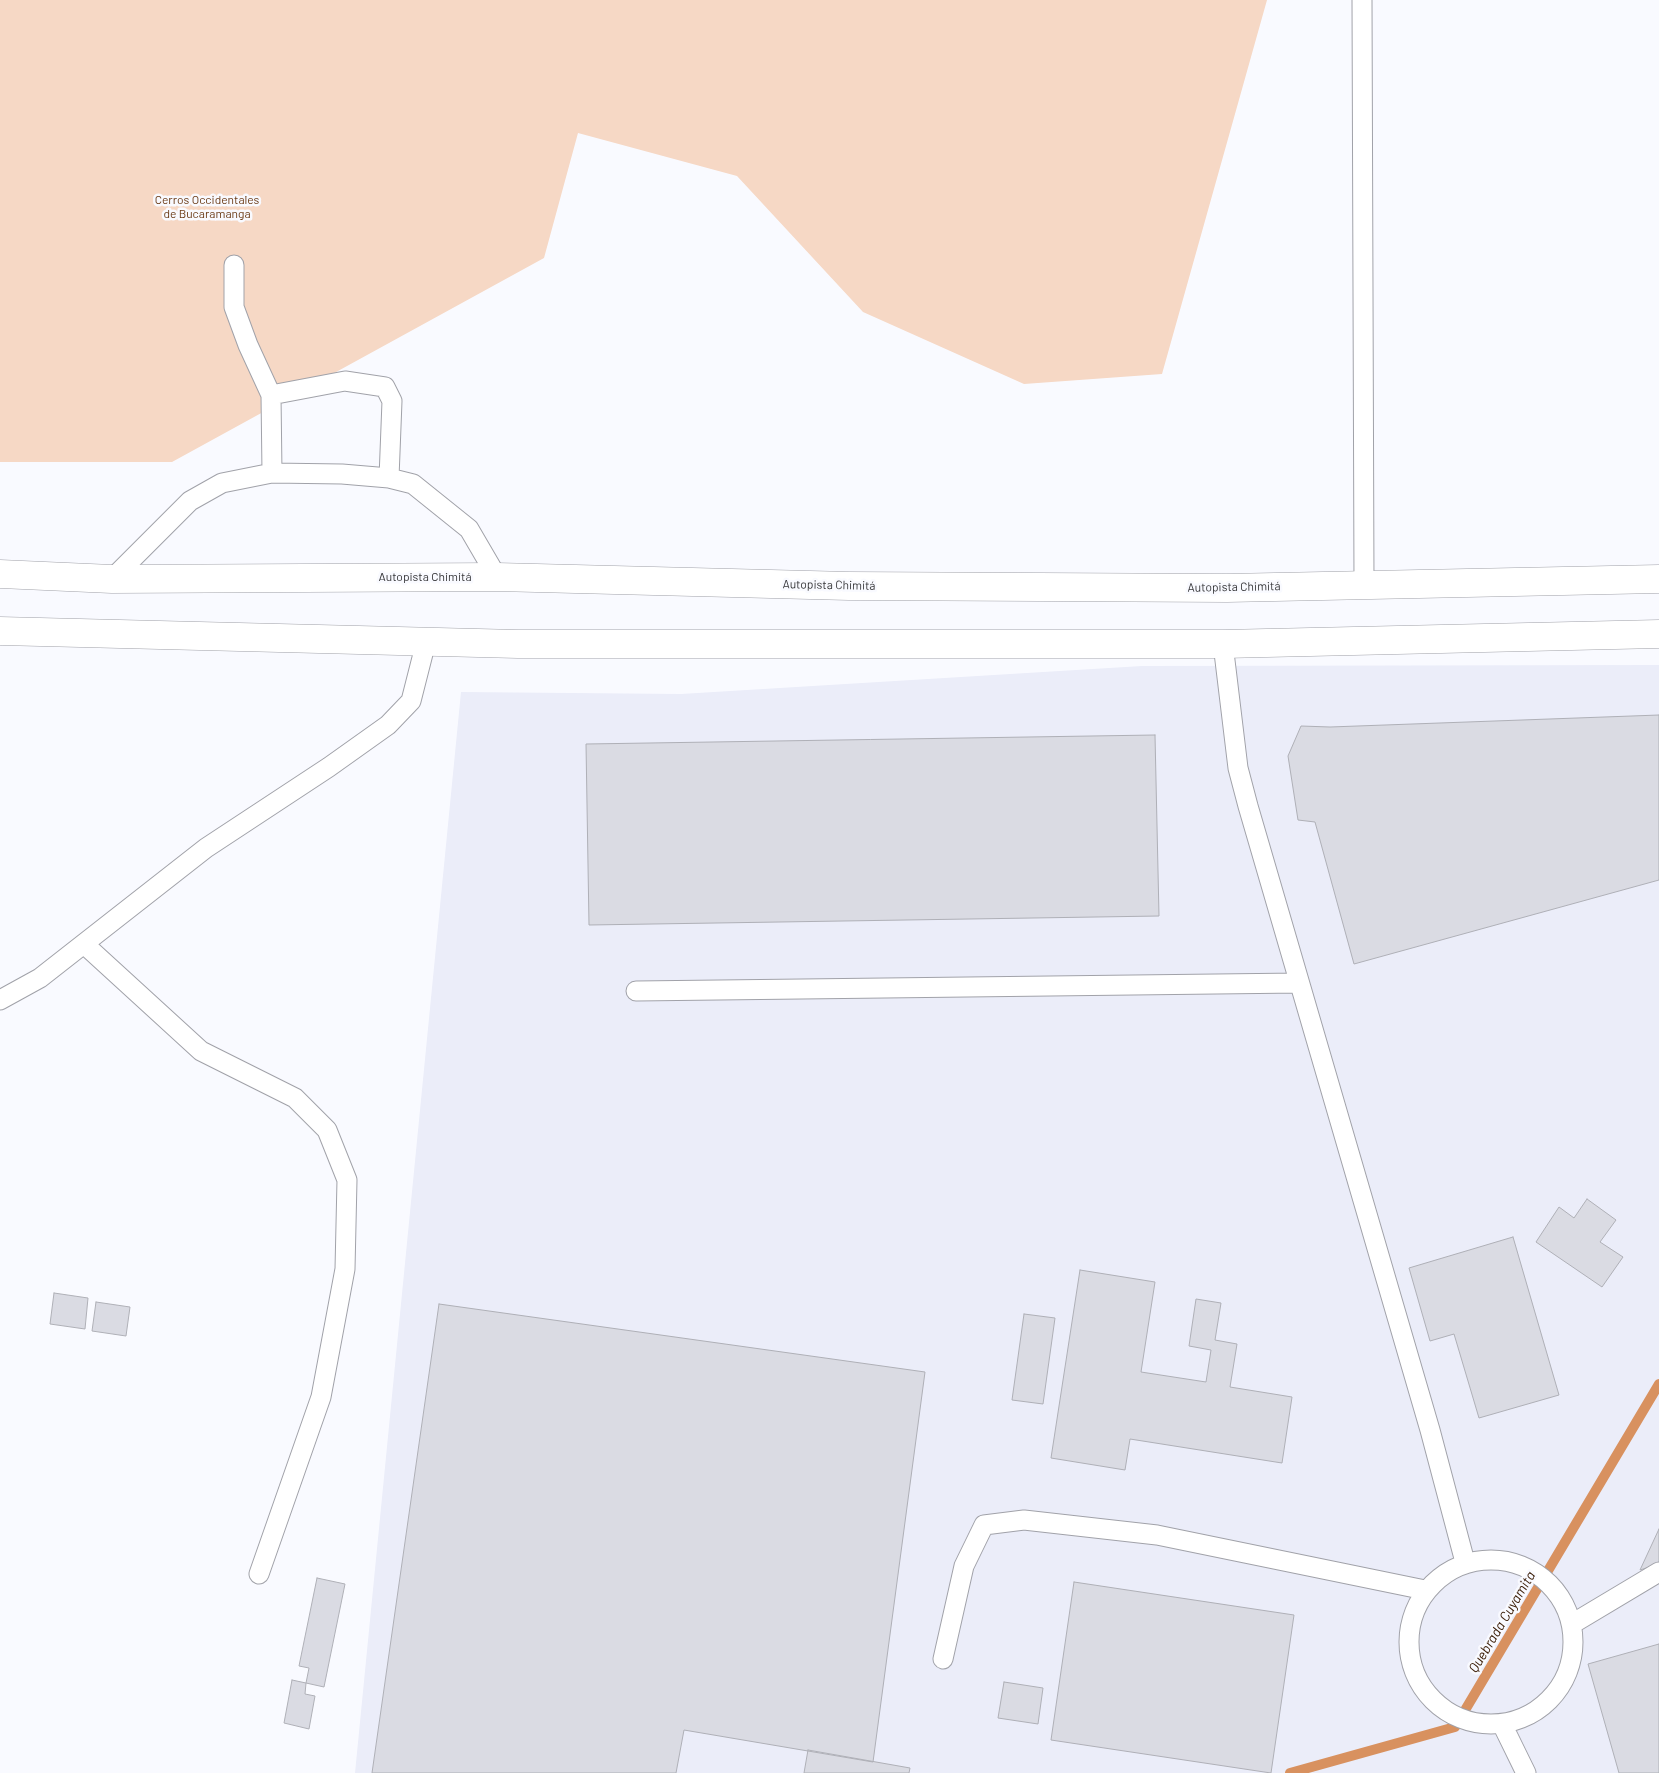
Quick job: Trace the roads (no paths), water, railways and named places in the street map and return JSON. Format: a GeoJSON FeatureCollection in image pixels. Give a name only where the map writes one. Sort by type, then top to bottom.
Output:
{"type":"FeatureCollection","features":[{"type":"Feature","properties":{"kind":"highway","name":"Autopista Chimitá"},"geometry":{"type":"LineString","coordinates":[[0,574],[112,579],[497,577],[859,586],[1227,588],[1659,579]]}},
{"type":"Feature","properties":{"kind":"highway"},"geometry":{"type":"LineString","coordinates":[[0,631],[518,644],[1223,644],[1659,634]]}},
{"type":"Feature","properties":{"kind":"lane"},"geometry":{"type":"LineString","coordinates":[[1362,0],[1364,585]]}},
{"type":"Feature","properties":{"kind":"lane"},"geometry":{"type":"LineString","coordinates":[[234,265],[234,306],[248,345],[271,395],[272,473]]}},
{"type":"Feature","properties":{"kind":"lane"},"geometry":{"type":"LineString","coordinates":[[271,395],[345,381],[384,387],[392,401],[389,478]]}},
{"type":"Feature","properties":{"kind":"lane"},"geometry":{"type":"LineString","coordinates":[[112,579],[190,501],[222,483],[272,473],[342,474],[389,478],[413,484],[469,529],[497,577]]}},
{"type":"Feature","properties":{"kind":"lane"},"geometry":{"type":"LineString","coordinates":[[0,1000],[40,978],[206,848],[329,767],[388,725],[411,700],[426,642]]}},
{"type":"Feature","properties":{"kind":"lane"},"geometry":{"type":"LineString","coordinates":[[1223,644],[1238,768],[1430,1430],[1465,1562]]}},
{"type":"Feature","properties":{"kind":"lane"},"geometry":{"type":"LineString","coordinates":[[84,944],[201,1051],[295,1098],[327,1130],[347,1180],[345,1269],[321,1397],[258,1574]]}},
{"type":"Feature","properties":{"kind":"lane"},"geometry":{"type":"LineString","coordinates":[[636,991],[1299,982]]}},
{"type":"Feature","properties":{"kind":"lane"},"geometry":{"type":"LineString","coordinates":[[943,1658],[964,1566],[984,1525],[1024,1520],[1157,1535],[1425,1590]]}},
{"type":"Feature","properties":{"kind":"lane"},"geometry":{"type":"LineString","coordinates":[[1484,1558],[1504,1560],[1523,1565],[1540,1575],[1555,1588],[1565,1605],[1572,1624],[1573,1651],[1566,1678],[1551,1700],[1528,1716],[1502,1724],[1478,1724],[1454,1717],[1434,1703],[1419,1683],[1410,1661],[1408,1636],[1414,1612],[1425,1590],[1443,1574],[1465,1562],[1484,1558]]}},
{"type":"Feature","properties":{"kind":"lane"},"geometry":{"type":"LineString","coordinates":[[1572,1624],[1659,1572]]}},
{"type":"Feature","properties":{"kind":"lane"},"geometry":{"type":"LineString","coordinates":[[1502,1724],[1526,1773]]}},
{"type":"Feature","properties":{"kind":"waterway","name":"Quebrada Cuyamita"},"geometry":{"type":"LineString","coordinates":[[1290,1773],[1455,1727],[1659,1384]]}},
{"type":"Feature","properties":{"kind":"park label","name":"Cerros Occidentales de Bucaramanga"},"geometry":{"type":"Point","coordinates":[207,207]}}]}
